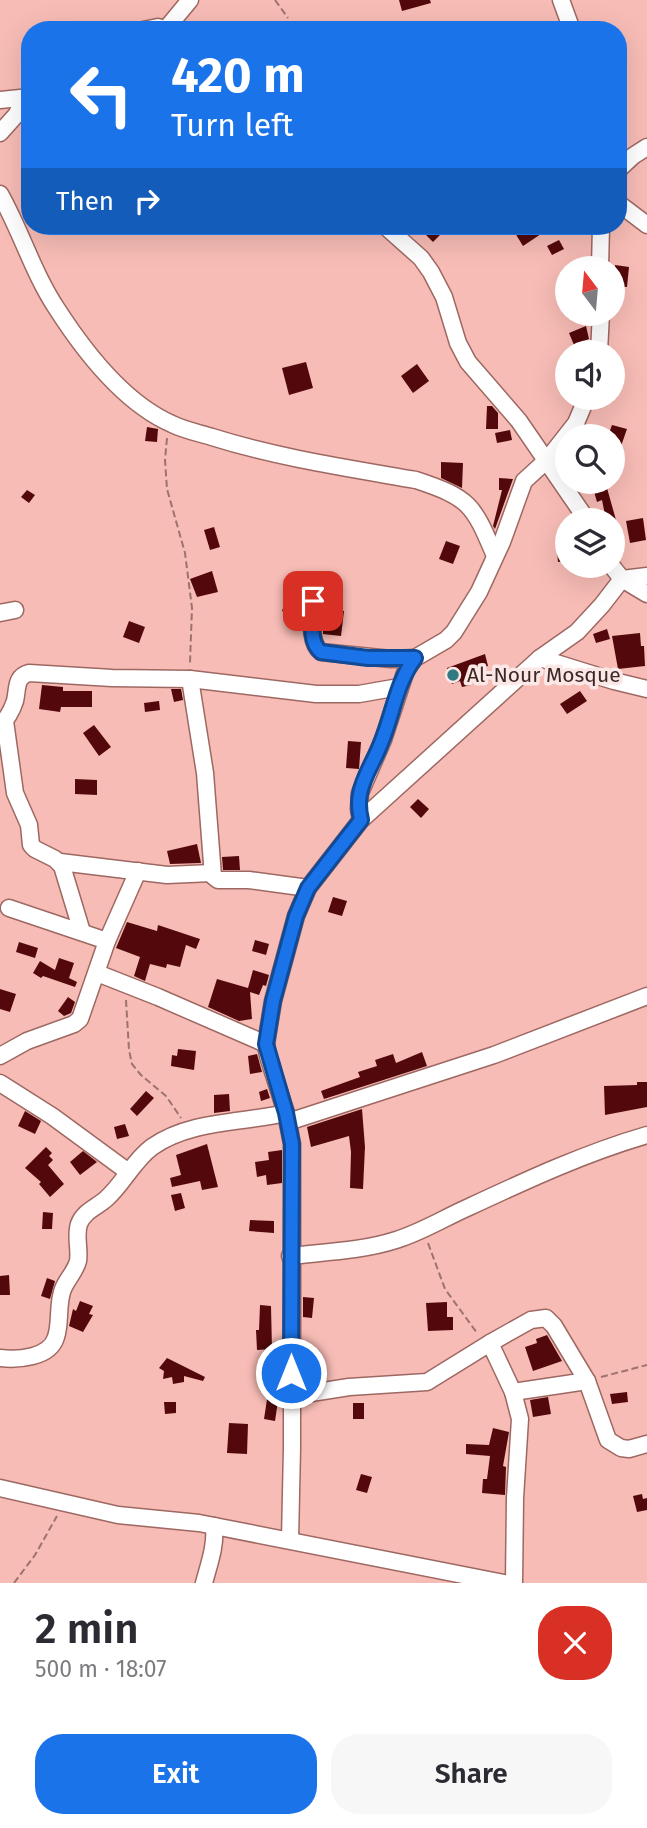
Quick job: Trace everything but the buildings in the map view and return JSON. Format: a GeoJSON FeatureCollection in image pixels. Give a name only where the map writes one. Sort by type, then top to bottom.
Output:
{"type":"FeatureCollection","features":[{"type":"Feature","properties":{"kind":"street"},"geometry":{"type":"LineString","coordinates":[[173,21],[190,0]]}},
{"type":"Feature","properties":{"kind":"street"},"geometry":{"type":"LineString","coordinates":[[561,0],[569,21]]}},
{"type":"Feature","properties":{"kind":"street"},"geometry":{"type":"LineString","coordinates":[[0,100],[21,98]]}},
{"type":"Feature","properties":{"kind":"street"},"geometry":{"type":"LineString","coordinates":[[0,133],[21,108]]}},
{"type":"Feature","properties":{"kind":"street"},"geometry":{"type":"LineString","coordinates":[[627,162],[647,147]]}},
{"type":"Feature","properties":{"kind":"street"},"geometry":{"type":"LineString","coordinates":[[0,194],[55,306],[100,370],[124,391],[171,424],[260,452],[416,480],[457,496],[473,510],[495,556]]}},
{"type":"Feature","properties":{"kind":"street"},"geometry":{"type":"LineString","coordinates":[[627,210],[647,225]]}},
{"type":"Feature","properties":{"kind":"street"},"geometry":{"type":"LineString","coordinates":[[395,235],[421,258],[431,272],[444,297],[458,343],[468,362],[519,421],[579,508]]}},
{"type":"Feature","properties":{"kind":"street"},"geometry":{"type":"LineString","coordinates":[[600,256],[601,235]]}},
{"type":"Feature","properties":{"kind":"street"},"geometry":{"type":"LineString","coordinates":[[361,820],[360,793],[383,740],[406,670],[415,658],[446,640],[454,632],[479,592],[524,481],[547,460],[576,423],[582,410]]}},
{"type":"Feature","properties":{"kind":"street"},"geometry":{"type":"LineString","coordinates":[[290,1540],[292,1144],[266,1044],[273,1001],[296,916],[308,888],[361,820],[540,658],[577,632],[603,605],[622,579],[647,576]]}},
{"type":"Feature","properties":{"kind":"street"},"geometry":{"type":"LineString","coordinates":[[622,579],[647,594]]}},
{"type":"Feature","properties":{"kind":"street"},"geometry":{"type":"LineString","coordinates":[[313,601],[313,640],[321,652],[368,658],[415,658]]}},
{"type":"Feature","properties":{"kind":"street"},"geometry":{"type":"LineString","coordinates":[[540,658],[647,689]]}},
{"type":"Feature","properties":{"kind":"street"},"geometry":{"type":"LineString","coordinates":[[212,873],[185,876],[60,862],[35,849],[29,825],[15,793],[3,723],[15,701],[21,676],[29,673],[112,678],[190,678],[316,694],[359,694],[399,687]]}},
{"type":"Feature","properties":{"kind":"street"},"geometry":{"type":"LineString","coordinates":[[190,678],[205,772],[214,878],[308,888]]}},
{"type":"Feature","properties":{"kind":"street"},"geometry":{"type":"LineString","coordinates":[[60,862],[82,932]]}},
{"type":"Feature","properties":{"kind":"street"},"geometry":{"type":"LineString","coordinates":[[0,1056],[27,1041],[77,1022],[83,1012],[107,941],[138,871]]}},
{"type":"Feature","properties":{"kind":"street"},"geometry":{"type":"LineString","coordinates":[[9,908],[107,941]]}},
{"type":"Feature","properties":{"kind":"street"},"geometry":{"type":"LineString","coordinates":[[97,974],[266,1044]]}},
{"type":"Feature","properties":{"kind":"street"},"geometry":{"type":"LineString","coordinates":[[0,1358],[15,1359],[35,1355],[52,1346],[56,1337],[63,1289],[78,1260],[79,1223],[85,1214],[107,1199],[127,1171],[154,1146],[188,1129],[287,1117],[494,1055],[647,996]]}},
{"type":"Feature","properties":{"kind":"street"},"geometry":{"type":"LineString","coordinates":[[0,1083],[52,1116],[127,1171]]}},
{"type":"Feature","properties":{"kind":"street"},"geometry":{"type":"LineString","coordinates":[[290,1256],[394,1241],[543,1173],[604,1148],[647,1135]]}},
{"type":"Feature","properties":{"kind":"street"},"geometry":{"type":"LineString","coordinates":[[292,1396],[349,1387],[428,1382],[531,1320],[546,1318],[554,1326],[587,1381],[608,1440],[621,1448],[629,1449],[647,1444]]}},
{"type":"Feature","properties":{"kind":"street"},"geometry":{"type":"LineString","coordinates":[[488,1344],[513,1392],[520,1419],[515,1498],[514,1583]]}},
{"type":"Feature","properties":{"kind":"street"},"geometry":{"type":"LineString","coordinates":[[513,1392],[587,1381]]}},
{"type":"Feature","properties":{"kind":"street"},"geometry":{"type":"LineString","coordinates":[[0,1488],[118,1515],[214,1526],[504,1583]]}},
{"type":"Feature","properties":{"kind":"street"},"geometry":{"type":"LineString","coordinates":[[204,1583],[214,1547],[214,1526]]}},
{"type":"Feature","properties":{"kind":"path"},"geometry":{"type":"LineString","coordinates":[[275,0],[288,18]]}},
{"type":"Feature","properties":{"kind":"path"},"geometry":{"type":"LineString","coordinates":[[171,424],[165,445],[165,472],[185,553],[192,608],[190,678]]}},
{"type":"Feature","properties":{"kind":"path"},"geometry":{"type":"LineString","coordinates":[[125,985],[132,1064],[166,1096],[188,1129]]}},
{"type":"Feature","properties":{"kind":"path"},"geometry":{"type":"LineString","coordinates":[[418,1232],[428,1243],[452,1300],[488,1344]]}},
{"type":"Feature","properties":{"kind":"path"},"geometry":{"type":"LineString","coordinates":[[587,1381],[647,1365]]}},
{"type":"Feature","properties":{"kind":"path"},"geometry":{"type":"LineString","coordinates":[[14,1583],[48,1533],[64,1501]]}},
{"type":"Feature","properties":{"kind":"place","name":"Al-Nour Mosque"},"geometry":{"type":"Point","coordinates":[453,675]}},
{"type":"Feature","properties":{"kind":"route"},"geometry":{"type":"LineString","coordinates":[[291,1373],[292,1144],[286,1113],[268,1056],[267,1031],[296,916],[308,888],[361,820],[360,793],[383,740],[399,687],[415,658],[368,658],[321,652],[313,640],[313,601]]}}]}
